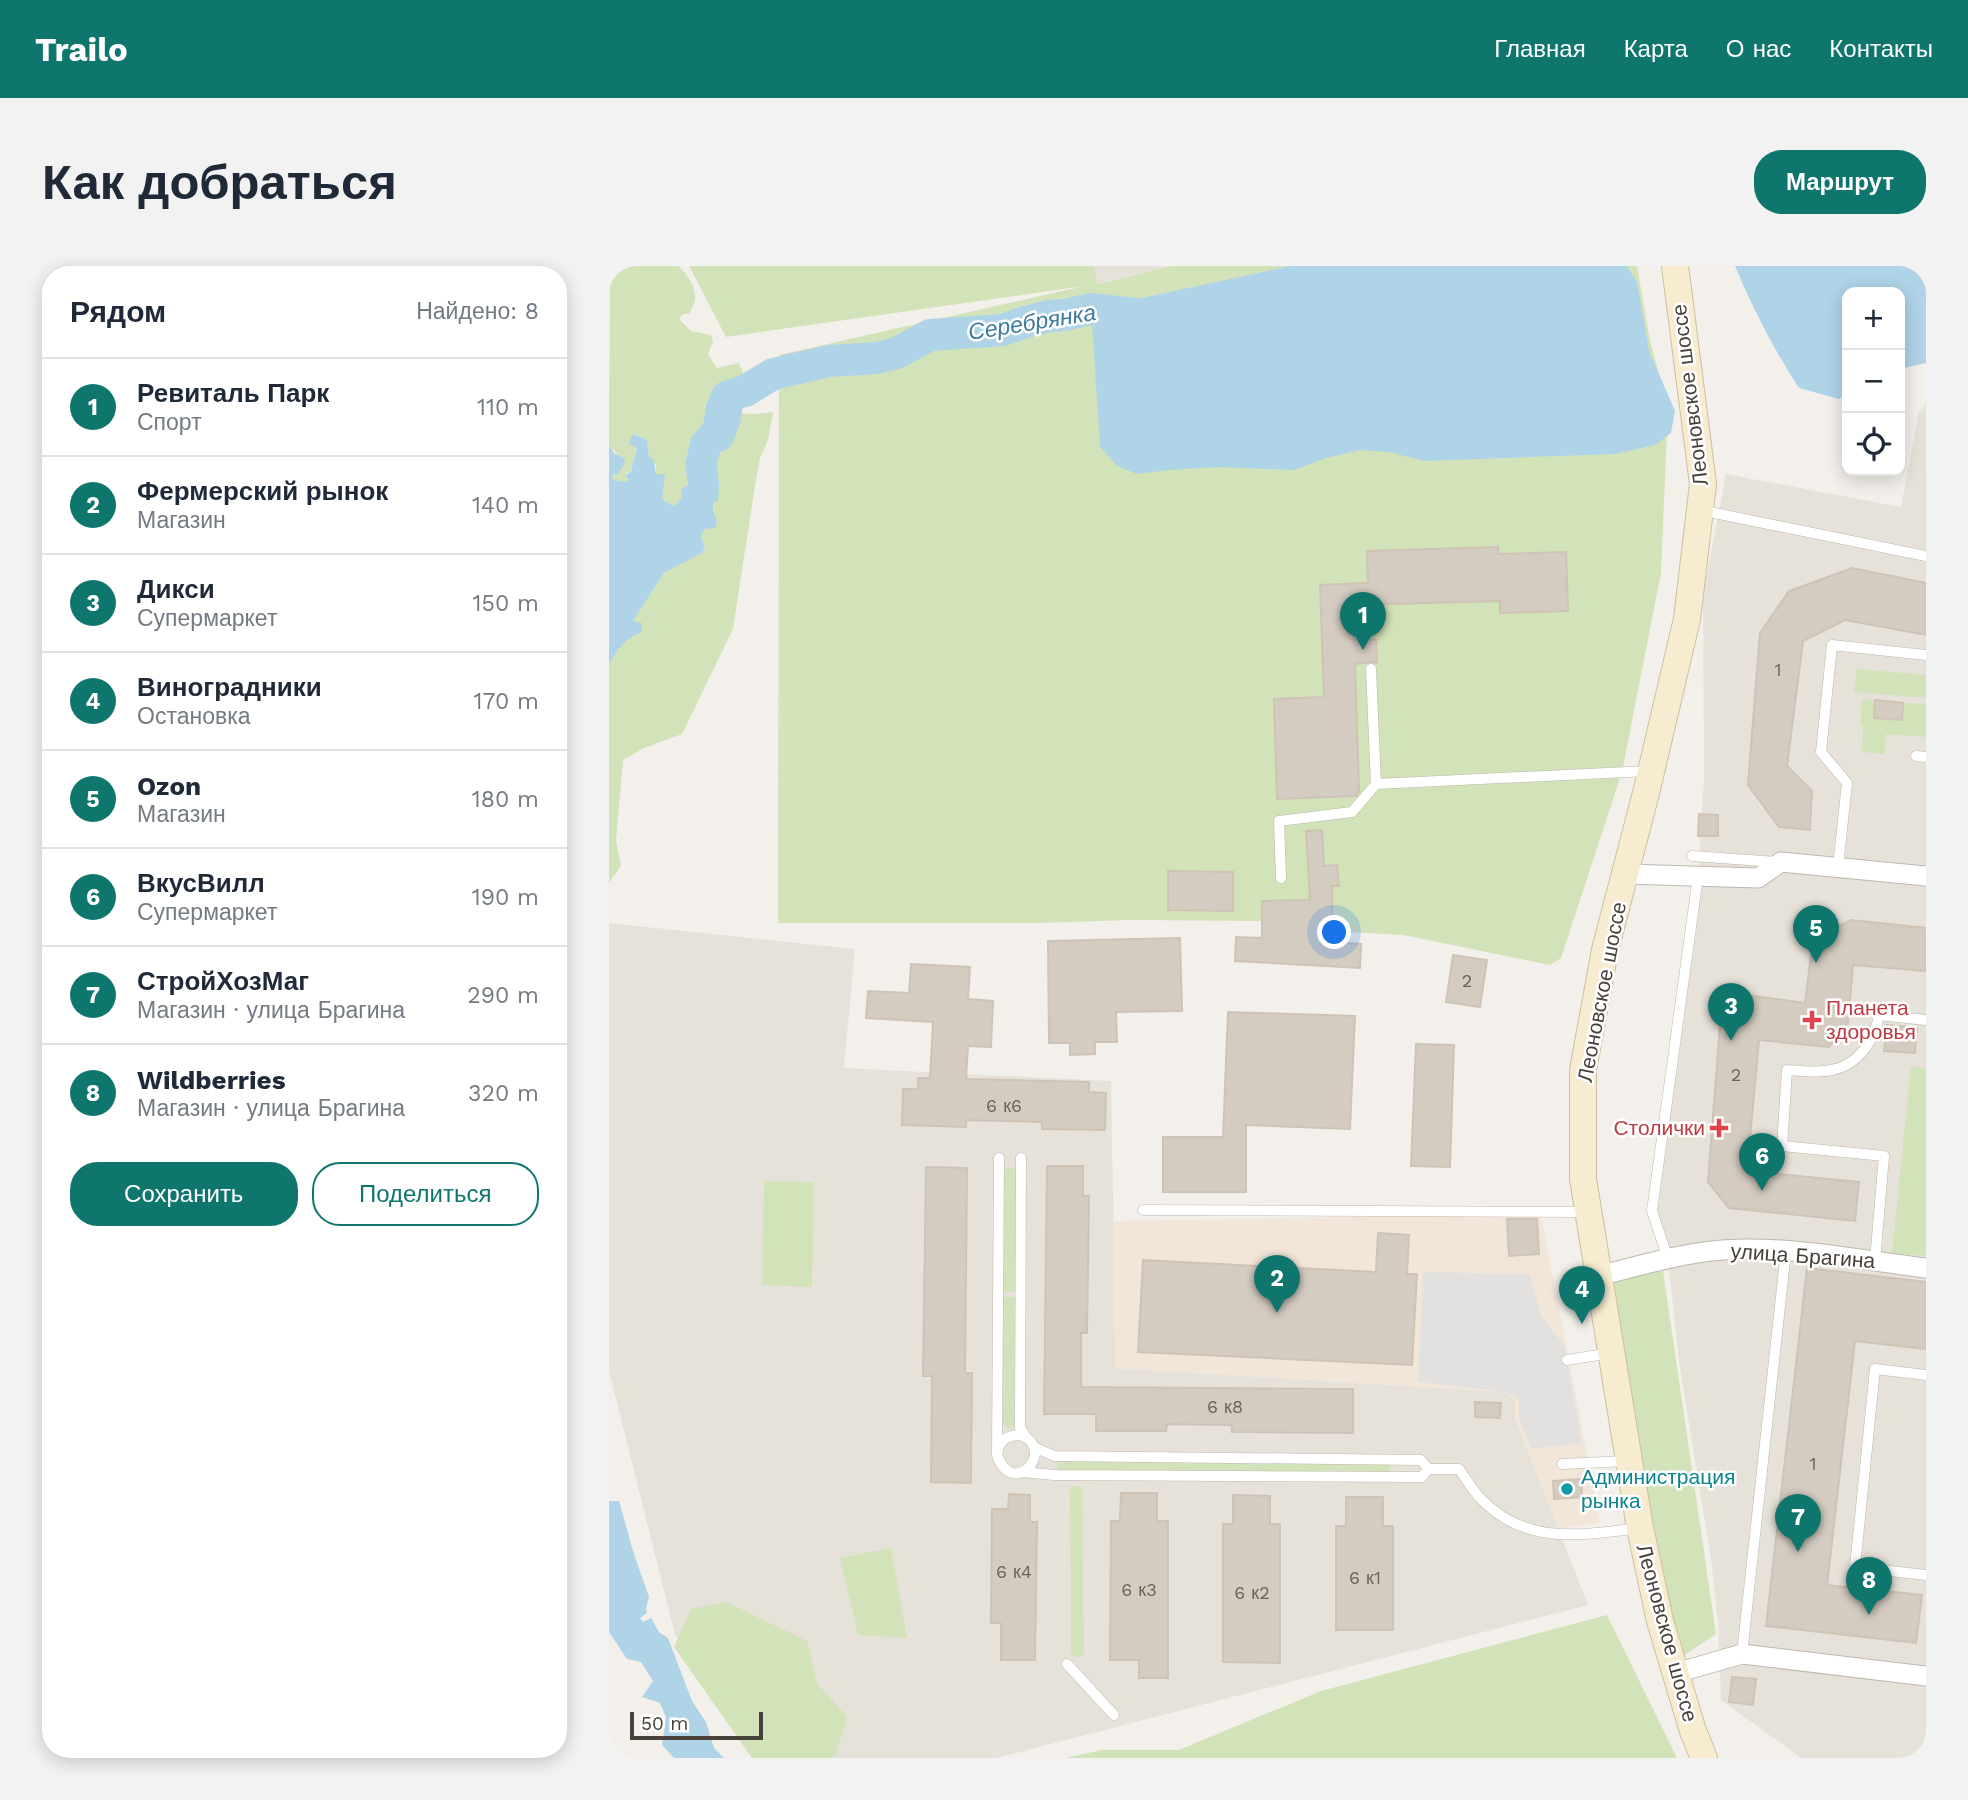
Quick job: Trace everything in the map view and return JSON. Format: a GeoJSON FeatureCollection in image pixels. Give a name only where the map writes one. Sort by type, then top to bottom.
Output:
{"type":"FeatureCollection","features":[{"type":"Feature","properties":{"kind":"main road","name":"Леоновское шоссе"},"geometry":{"type":"LineString","coordinates":[[1675,266],[1703,484],[1687,619],[1652,771],[1605,950],[1583,1070],[1583,1179],[1640,1528],[1660,1620],[1693,1731],[1704,1758]]}},
{"type":"Feature","properties":{"kind":"street"},"geometry":{"type":"LineString","coordinates":[[1625,874],[1758,878],[1781,862],[1926,876]]}},
{"type":"Feature","properties":{"kind":"street","name":"улица Брагина"},"geometry":{"type":"LineString","coordinates":[[1598,1276],[1668,1259],[1725,1250],[1786,1251],[1926,1268]]}},
{"type":"Feature","properties":{"kind":"street"},"geometry":{"type":"LineString","coordinates":[[1676,1673],[1742,1654],[1926,1676]]}},
{"type":"Feature","properties":{"kind":"lane"},"geometry":{"type":"LineString","coordinates":[[1700,510],[1926,556]]}},
{"type":"Feature","properties":{"kind":"lane"},"geometry":{"type":"LineString","coordinates":[[1838,867],[1847,783],[1821,752],[1832,645],[1926,655]]}},
{"type":"Feature","properties":{"kind":"lane"},"geometry":{"type":"LineString","coordinates":[[1281,878],[1279,821],[1352,812],[1376,784],[1371,669]]}},
{"type":"Feature","properties":{"kind":"lane"},"geometry":{"type":"LineString","coordinates":[[1376,784],[1652,771]]}},
{"type":"Feature","properties":{"kind":"lane"},"geometry":{"type":"LineString","coordinates":[[1692,856],[1781,862]]}},
{"type":"Feature","properties":{"kind":"lane"},"geometry":{"type":"LineString","coordinates":[[1668,1259],[1652,1211],[1698,876]]}},
{"type":"Feature","properties":{"kind":"lane"},"geometry":{"type":"LineString","coordinates":[[1875,1261],[1885,1156],[1782,1146],[1787,1070],[1825,1071],[1841,1068],[1856,1058],[1868,1044],[1878,1025],[1879,1015],[1926,1020]]}},
{"type":"Feature","properties":{"kind":"lane"},"geometry":{"type":"LineString","coordinates":[[999,1158],[997,1455],[1001,1466],[1011,1472],[1053,1475],[1422,1477],[1428,1469]]}},
{"type":"Feature","properties":{"kind":"lane"},"geometry":{"type":"LineString","coordinates":[[1021,1158],[1020,1428],[1034,1447],[1054,1456],[1421,1460],[1428,1469]]}},
{"type":"Feature","properties":{"kind":"lane"},"geometry":{"type":"LineString","coordinates":[[1143,1210],[1588,1212]]}},
{"type":"Feature","properties":{"kind":"lane"},"geometry":{"type":"LineString","coordinates":[[1742,1654],[1786,1251]]}},
{"type":"Feature","properties":{"kind":"lane"},"geometry":{"type":"LineString","coordinates":[[1567,1360],[1611,1353]]}},
{"type":"Feature","properties":{"kind":"lane"},"geometry":{"type":"LineString","coordinates":[[1926,1375],[1875,1369],[1855,1567],[1926,1575]]}},
{"type":"Feature","properties":{"kind":"lane"},"geometry":{"type":"LineString","coordinates":[[997,1455],[1000,1444],[1008,1437],[1026,1437]]}},
{"type":"Feature","properties":{"kind":"lane"},"geometry":{"type":"LineString","coordinates":[[1022,1472],[1031,1467],[1035,1458],[1034,1447]]}},
{"type":"Feature","properties":{"kind":"lane"},"geometry":{"type":"LineString","coordinates":[[1562,1464],[1629,1461]]}},
{"type":"Feature","properties":{"kind":"lane"},"geometry":{"type":"LineString","coordinates":[[1428,1469],[1459,1469],[1482,1500],[1510,1521],[1543,1534],[1577,1535],[1640,1528]]}},
{"type":"Feature","properties":{"kind":"lane"},"geometry":{"type":"LineString","coordinates":[[1067,1664],[1114,1715]]}},
{"type":"Feature","properties":{"kind":"shaded area"},"geometry":{"type":"Polygon","coordinates":[[[1094,266],[1172,266],[1096,284],[1094,266]]]}},
{"type":"Feature","properties":{"kind":"shaded area"},"geometry":{"type":"Polygon","coordinates":[[[1926,405],[1926,1758],[1801,1758],[1721,1700],[1718,1622],[1711,1560],[1679,1361],[1668,1259],[1652,1211],[1698,876],[1704,779],[1703,595],[1726,474],[1901,507],[1919,411],[1926,405]]]}},
{"type":"Feature","properties":{"kind":"shaded area"},"geometry":{"type":"Polygon","coordinates":[[[609,923],[855,949],[844,1068],[1111,1081],[1116,1368],[1505,1392],[1515,1401],[1515,1418],[1588,1605],[997,1758],[784,1758],[675,1635],[609,1371],[609,923]]]}},
{"type":"Feature","properties":{"kind":"shaded area"},"geometry":{"type":"Polygon","coordinates":[[[1541,1214],[1600,1523],[1558,1529],[1515,1417],[1515,1401],[1505,1392],[1115,1368],[1113,1221],[1541,1214]]]}},
{"type":"Feature","properties":{"kind":"shaded area"},"geometry":{"type":"Polygon","coordinates":[[[1423,1272],[1530,1274],[1541,1316],[1565,1346],[1582,1443],[1531,1449],[1519,1417],[1519,1399],[1505,1392],[1418,1382],[1423,1272]]]}},
{"type":"Feature","properties":{"kind":"green space"},"geometry":{"type":"Polygon","coordinates":[[[610,266],[679,266],[694,289],[695,301],[689,314],[683,314],[679,319],[691,331],[711,335],[713,342],[708,354],[717,368],[739,363],[745,377],[727,387],[714,387],[706,405],[703,425],[691,437],[685,464],[688,485],[674,506],[662,499],[656,465],[649,456],[647,440],[634,434],[634,445],[637,447],[631,471],[626,473],[627,482],[613,480],[612,477],[613,474],[618,474],[625,463],[609,445],[610,266]]]}},
{"type":"Feature","properties":{"kind":"green space"},"geometry":{"type":"Polygon","coordinates":[[[689,266],[1094,266],[1097,284],[1172,266],[1637,266],[1650,341],[1668,407],[1661,573],[1622,772],[1561,958],[1550,965],[1403,935],[1262,927],[1261,921],[778,923],[779,355],[1084,286],[726,337],[689,266]]]}},
{"type":"Feature","properties":{"kind":"green space"},"geometry":{"type":"Polygon","coordinates":[[[773,412],[768,440],[760,458],[733,629],[682,734],[644,748],[623,760],[616,840],[621,866],[609,883],[609,664],[620,645],[634,635],[633,621],[664,573],[702,553],[705,547],[701,536],[705,529],[717,522],[713,509],[719,486],[717,461],[737,413],[773,412]]]}},
{"type":"Feature","properties":{"kind":"green space"},"geometry":{"type":"Polygon","coordinates":[[[1857,669],[1926,675],[1926,698],[1854,692],[1857,669]]]}},
{"type":"Feature","properties":{"kind":"green space"},"geometry":{"type":"Polygon","coordinates":[[[1862,699],[1875,700],[1874,718],[1902,720],[1903,703],[1926,704],[1926,737],[1886,734],[1884,754],[1862,752],[1862,699]]]}},
{"type":"Feature","properties":{"kind":"green space"},"geometry":{"type":"Polygon","coordinates":[[[1911,1067],[1926,1068],[1926,1256],[1892,1253],[1911,1067]]]}},
{"type":"Feature","properties":{"kind":"green space"},"geometry":{"type":"Polygon","coordinates":[[[1013,1168],[1016,1172],[1015,1292],[1004,1292],[1004,1171],[1013,1168]]]}},
{"type":"Feature","properties":{"kind":"green space"},"geometry":{"type":"Polygon","coordinates":[[[764,1181],[814,1182],[812,1287],[762,1285],[764,1181]]]}},
{"type":"Feature","properties":{"kind":"green space"},"geometry":{"type":"Polygon","coordinates":[[[1663,1271],[1716,1634],[1680,1658],[1659,1590],[1610,1307],[1614,1280],[1663,1271]]]}},
{"type":"Feature","properties":{"kind":"green space"},"geometry":{"type":"Polygon","coordinates":[[[1003,1297],[1015,1297],[1014,1425],[1011,1428],[1003,1424],[1003,1297]]]}},
{"type":"Feature","properties":{"kind":"green space"},"geometry":{"type":"Polygon","coordinates":[[[1059,1460],[1388,1463],[1390,1471],[1059,1470],[1059,1460]]]}},
{"type":"Feature","properties":{"kind":"green space"},"geometry":{"type":"Polygon","coordinates":[[[1074,1486],[1082,1489],[1084,1654],[1080,1657],[1071,1654],[1070,1489],[1074,1486]]]}},
{"type":"Feature","properties":{"kind":"green space"},"geometry":{"type":"Polygon","coordinates":[[[891,1548],[907,1638],[858,1635],[840,1558],[891,1548]]]}},
{"type":"Feature","properties":{"kind":"green space"},"geometry":{"type":"Polygon","coordinates":[[[726,1602],[807,1641],[817,1683],[847,1717],[836,1755],[830,1758],[752,1758],[674,1647],[691,1609],[726,1602]]]}},
{"type":"Feature","properties":{"kind":"green space"},"geometry":{"type":"Polygon","coordinates":[[[1607,1615],[1677,1758],[1065,1758],[1102,1750],[1179,1750],[1321,1691],[1607,1615]]]}},
{"type":"Feature","properties":{"kind":"water"},"geometry":{"type":"Polygon","coordinates":[[[1290,266],[1627,266],[1637,282],[1649,351],[1675,411],[1671,433],[1655,445],[1615,454],[1424,461],[1389,452],[1360,450],[1326,458],[1294,470],[1218,467],[1137,474],[1117,466],[1100,447],[1091,309],[1290,266]]]}},
{"type":"Feature","properties":{"kind":"water"},"geometry":{"type":"Polygon","coordinates":[[[1735,266],[1926,266],[1926,363],[1905,368],[1905,287],[1842,287],[1842,397],[1839,399],[1799,388],[1749,298],[1735,266]]]}},
{"type":"Feature","properties":{"kind":"water"},"geometry":{"type":"Polygon","coordinates":[[[714,386],[727,387],[737,413],[717,461],[719,486],[718,501],[714,502],[713,509],[717,522],[715,528],[705,529],[701,536],[705,547],[702,553],[664,573],[633,621],[642,623],[642,632],[631,637],[609,664],[609,445],[614,453],[624,458],[625,463],[612,478],[627,482],[628,478],[625,476],[631,471],[637,448],[629,444],[631,437],[634,434],[647,440],[649,456],[654,461],[656,474],[665,476],[662,499],[674,506],[682,497],[681,489],[688,485],[685,464],[691,437],[703,424],[706,405],[714,386]]]}},
{"type":"Feature","properties":{"kind":"water"},"geometry":{"type":"Polygon","coordinates":[[[609,1501],[619,1501],[649,1597],[647,1613],[640,1618],[643,1622],[651,1618],[659,1632],[668,1638],[692,1701],[706,1722],[714,1748],[724,1758],[674,1758],[662,1745],[666,1717],[660,1703],[642,1697],[653,1681],[641,1662],[627,1659],[609,1632],[609,1501]]]}},
{"type":"Feature","properties":{"kind":"building"},"geometry":{"type":"Polygon","coordinates":[[[1498,547],[1498,554],[1566,552],[1568,611],[1500,613],[1500,601],[1353,605],[1354,640],[1376,640],[1377,663],[1355,664],[1359,792],[1356,796],[1277,799],[1274,699],[1324,697],[1320,585],[1368,583],[1367,551],[1498,547]]]}},
{"type":"Feature","properties":{"kind":"building"},"geometry":{"type":"Polygon","coordinates":[[[1852,568],[1926,583],[1926,635],[1845,620],[1803,641],[1787,766],[1812,791],[1810,830],[1779,827],[1748,785],[1760,633],[1789,591],[1852,568]]]}},
{"type":"Feature","properties":{"kind":"building"},"geometry":{"type":"Polygon","coordinates":[[[1875,700],[1903,703],[1902,720],[1874,718],[1875,700]]]}},
{"type":"Feature","properties":{"kind":"building"},"geometry":{"type":"Polygon","coordinates":[[[1699,814],[1718,815],[1718,836],[1698,836],[1699,814]]]}},
{"type":"Feature","properties":{"kind":"building"},"geometry":{"type":"Polygon","coordinates":[[[1322,830],[1324,866],[1337,865],[1339,886],[1332,886],[1333,942],[1361,944],[1360,968],[1235,961],[1236,937],[1262,938],[1262,901],[1310,900],[1306,831],[1322,830]]]}},
{"type":"Feature","properties":{"kind":"building"},"geometry":{"type":"Polygon","coordinates":[[[1168,871],[1233,872],[1233,911],[1168,910],[1168,871]]]}},
{"type":"Feature","properties":{"kind":"building"},"geometry":{"type":"Polygon","coordinates":[[[1851,920],[1926,928],[1926,971],[1853,965],[1848,1023],[1829,1047],[1759,1040],[1747,1171],[1859,1182],[1855,1221],[1729,1208],[1708,1182],[1720,1025],[1746,995],[1805,1003],[1813,940],[1851,920]]]}},
{"type":"Feature","properties":{"kind":"building"},"geometry":{"type":"Polygon","coordinates":[[[1180,938],[1182,1011],[1116,1012],[1117,1042],[1095,1042],[1095,1054],[1070,1055],[1070,1043],[1049,1043],[1048,941],[1180,938]]]}},
{"type":"Feature","properties":{"kind":"building"},"geometry":{"type":"Polygon","coordinates":[[[1453,955],[1487,960],[1480,1007],[1446,1002],[1453,955]]]}},
{"type":"Feature","properties":{"kind":"building"},"geometry":{"type":"Polygon","coordinates":[[[911,964],[970,967],[968,999],[993,1001],[991,1047],[968,1046],[966,1079],[1089,1082],[1089,1092],[1106,1093],[1105,1130],[1042,1129],[1042,1122],[966,1120],[966,1127],[902,1125],[903,1089],[918,1089],[918,1078],[930,1078],[933,1022],[866,1018],[868,991],[909,993],[911,964]]]}},
{"type":"Feature","properties":{"kind":"building"},"geometry":{"type":"Polygon","coordinates":[[[1228,1012],[1355,1016],[1350,1129],[1246,1125],[1246,1192],[1163,1192],[1163,1137],[1223,1137],[1228,1012]]]}},
{"type":"Feature","properties":{"kind":"building"},"geometry":{"type":"Polygon","coordinates":[[[1887,1025],[1917,1028],[1915,1053],[1884,1051],[1887,1025]]]}},
{"type":"Feature","properties":{"kind":"building"},"geometry":{"type":"Polygon","coordinates":[[[1416,1044],[1454,1045],[1450,1167],[1411,1166],[1416,1044]]]}},
{"type":"Feature","properties":{"kind":"building"},"geometry":{"type":"Polygon","coordinates":[[[1047,1166],[1083,1166],[1083,1196],[1089,1196],[1087,1333],[1081,1333],[1081,1387],[1353,1389],[1353,1433],[1232,1432],[1232,1425],[1167,1424],[1166,1431],[1096,1431],[1096,1414],[1044,1414],[1047,1166]]]}},
{"type":"Feature","properties":{"kind":"building"},"geometry":{"type":"Polygon","coordinates":[[[926,1167],[967,1168],[965,1373],[972,1373],[971,1483],[931,1482],[932,1376],[923,1376],[926,1167]]]}},
{"type":"Feature","properties":{"kind":"building"},"geometry":{"type":"Polygon","coordinates":[[[1507,1219],[1537,1219],[1539,1254],[1509,1256],[1507,1219]]]}},
{"type":"Feature","properties":{"kind":"building"},"geometry":{"type":"Polygon","coordinates":[[[1378,1233],[1409,1235],[1407,1274],[1417,1274],[1412,1365],[1138,1352],[1143,1260],[1376,1272],[1378,1233]]]}},
{"type":"Feature","properties":{"kind":"building"},"geometry":{"type":"Polygon","coordinates":[[[1807,1268],[1926,1282],[1926,1349],[1855,1341],[1827,1585],[1922,1595],[1916,1643],[1766,1626],[1807,1268]]]}},
{"type":"Feature","properties":{"kind":"building"},"geometry":{"type":"Polygon","coordinates":[[[1475,1402],[1501,1403],[1500,1418],[1475,1417],[1475,1402]]]}},
{"type":"Feature","properties":{"kind":"building","name":"Администрация рынка"},"geometry":{"type":"Polygon","coordinates":[[[1581,1479],[1582,1497],[1554,1499],[1553,1481],[1581,1479]]]}},
{"type":"Feature","properties":{"kind":"building"},"geometry":{"type":"Polygon","coordinates":[[[1121,1493],[1157,1493],[1157,1521],[1168,1521],[1168,1678],[1139,1678],[1139,1660],[1110,1660],[1111,1521],[1120,1521],[1121,1493]]]}},
{"type":"Feature","properties":{"kind":"building"},"geometry":{"type":"Polygon","coordinates":[[[1009,1494],[1030,1495],[1030,1522],[1037,1522],[1035,1660],[1001,1660],[1001,1623],[991,1623],[992,1509],[1008,1509],[1009,1494]]]}},
{"type":"Feature","properties":{"kind":"building"},"geometry":{"type":"Polygon","coordinates":[[[1233,1495],[1270,1496],[1270,1524],[1280,1524],[1280,1663],[1223,1662],[1223,1524],[1233,1524],[1233,1495]]]}},
{"type":"Feature","properties":{"kind":"building"},"geometry":{"type":"Polygon","coordinates":[[[1346,1497],[1383,1497],[1383,1526],[1393,1526],[1393,1630],[1336,1630],[1336,1526],[1346,1526],[1346,1497]]]}},
{"type":"Feature","properties":{"kind":"building"},"geometry":{"type":"Polygon","coordinates":[[[1732,1677],[1756,1679],[1753,1705],[1729,1702],[1732,1677]]]}},
{"type":"Feature","properties":{"kind":"waterway","name":"Серебрянка"},"geometry":{"type":"LineString","coordinates":[[718,436],[725,419],[728,396],[745,391],[773,374],[829,361],[877,358],[897,353],[930,335],[1003,330],[1049,316],[1091,309],[1134,314]]}},
{"type":"Feature","properties":{"kind":"place","name":"Ревиталь Парк"},"geometry":{"type":"Point","coordinates":[1363,650]}},
{"type":"Feature","properties":{"kind":"place","name":"Ozon"},"geometry":{"type":"Point","coordinates":[1816,963]}},
{"type":"Feature","properties":{"kind":"place","name":"Планета здоровья"},"geometry":{"type":"Point","coordinates":[1812,1020]}},
{"type":"Feature","properties":{"kind":"place","name":"Дикси"},"geometry":{"type":"Point","coordinates":[1731,1041]}},
{"type":"Feature","properties":{"kind":"place","name":"Столички"},"geometry":{"type":"Point","coordinates":[1719,1128]}},
{"type":"Feature","properties":{"kind":"place","name":"ВкусВилл"},"geometry":{"type":"Point","coordinates":[1762,1191]}},
{"type":"Feature","properties":{"kind":"place","name":"Фермерский рынок"},"geometry":{"type":"Point","coordinates":[1277,1313]}},
{"type":"Feature","properties":{"kind":"place","name":"Виноградники"},"geometry":{"type":"Point","coordinates":[1582,1324]}},
{"type":"Feature","properties":{"kind":"place","name":"Администрация рынка"},"geometry":{"type":"Point","coordinates":[1567,1489]}},
{"type":"Feature","properties":{"kind":"place","name":"СтройХозМаг"},"geometry":{"type":"Point","coordinates":[1798,1552]}},
{"type":"Feature","properties":{"kind":"place","name":"Wildberries"},"geometry":{"type":"Point","coordinates":[1869,1615]}}]}
